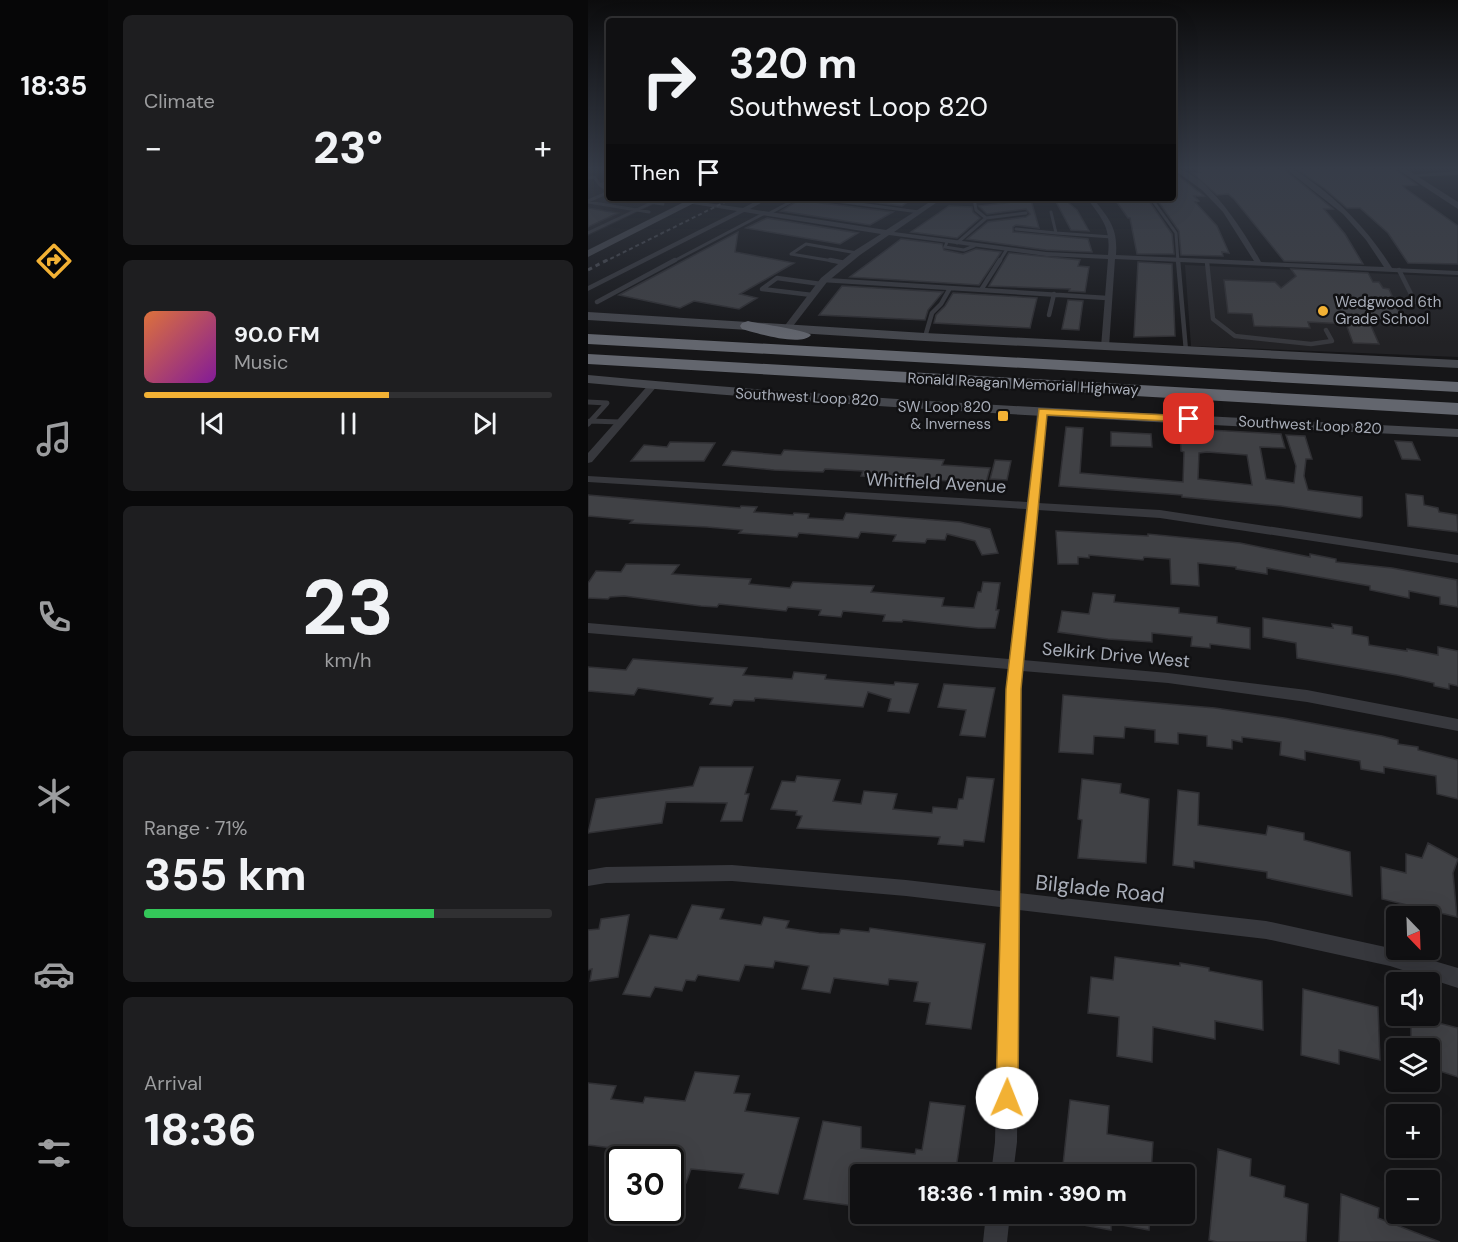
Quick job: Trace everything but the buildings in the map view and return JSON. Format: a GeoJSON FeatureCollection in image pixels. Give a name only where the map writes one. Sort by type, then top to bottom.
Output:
{"type":"FeatureCollection","features":[{"type":"Feature","properties":{"kind":"highway"},"geometry":{"type":"LineString","coordinates":[[748,326],[770,332],[902,344],[1151,356],[1426,374],[1458,385]]}},
{"type":"Feature","properties":{"kind":"highway","name":"Ronald Reagan Memorial Highway"},"geometry":{"type":"LineString","coordinates":[[588,339],[1458,385]]}},
{"type":"Feature","properties":{"kind":"highway","name":"Ronald Reagan Memorial Highway"},"geometry":{"type":"LineString","coordinates":[[588,359],[1458,409]]}},
{"type":"Feature","properties":{"kind":"highway"},"geometry":{"type":"LineString","coordinates":[[588,378],[614,375],[1065,401],[1291,409],[1368,404]]}},
{"type":"Feature","properties":{"kind":"main road"},"geometry":{"type":"LineString","coordinates":[[588,242],[615,227]]}},
{"type":"Feature","properties":{"kind":"main road"},"geometry":{"type":"LineString","coordinates":[[588,254],[642,227]]}},
{"type":"Feature","properties":{"kind":"main road"},"geometry":{"type":"LineString","coordinates":[[588,316],[1105,347],[1458,364]]}},
{"type":"Feature","properties":{"kind":"main road"},"geometry":{"type":"LineString","coordinates":[[588,326],[650,320]]}},
{"type":"Feature","properties":{"kind":"main road","name":"Southwest Loop 820"},"geometry":{"type":"LineString","coordinates":[[588,378],[738,393],[1042,412],[1458,433]]}},
{"type":"Feature","properties":{"kind":"street"},"geometry":{"type":"LineString","coordinates":[[588,289],[710,227]]}},
{"type":"Feature","properties":{"kind":"street"},"geometry":{"type":"LineString","coordinates":[[849,227],[974,246],[1113,258],[1458,273]]}},
{"type":"Feature","properties":{"kind":"street"},"geometry":{"type":"LineString","coordinates":[[787,328],[823,282],[857,253],[897,227]]}},
{"type":"Feature","properties":{"kind":"street"},"geometry":{"type":"LineString","coordinates":[[1105,347],[1107,298],[1113,258],[1110,227]]}},
{"type":"Feature","properties":{"kind":"street"},"geometry":{"type":"LineString","coordinates":[[1238,227],[1258,264]]}},
{"type":"Feature","properties":{"kind":"street"},"geometry":{"type":"LineString","coordinates":[[1361,227],[1389,269]]}},
{"type":"Feature","properties":{"kind":"street"},"geometry":{"type":"LineString","coordinates":[[588,460],[653,385]]}},
{"type":"Feature","properties":{"kind":"street"},"geometry":{"type":"LineString","coordinates":[[1003,1164],[1006,1142],[1016,665],[1042,412]]}},
{"type":"Feature","properties":{"kind":"street","name":"Whitfield Avenue"},"geometry":{"type":"LineString","coordinates":[[588,479],[1160,514],[1458,559]]}},
{"type":"Feature","properties":{"kind":"street","name":"Selkirk Drive West"},"geometry":{"type":"LineString","coordinates":[[588,628],[758,640],[1168,678],[1307,696],[1458,725]]}},
{"type":"Feature","properties":{"kind":"street","name":"Bilglade Road"},"geometry":{"type":"LineString","coordinates":[[588,878],[606,875],[732,873],[906,888],[1266,930],[1390,957],[1458,978]]}},
{"type":"Feature","properties":{"kind":"street"},"geometry":{"type":"LineString","coordinates":[[995,1242],[997,1224]]}},
{"type":"Feature","properties":{"kind":"lane"},"geometry":{"type":"LineString","coordinates":[[597,302],[740,227]]}},
{"type":"Feature","properties":{"kind":"lane"},"geometry":{"type":"LineString","coordinates":[[957,243],[976,227]]}},
{"type":"Feature","properties":{"kind":"lane"},"geometry":{"type":"LineString","coordinates":[[1055,227],[1056,233]]}},
{"type":"Feature","properties":{"kind":"lane"},"geometry":{"type":"LineString","coordinates":[[1172,227],[1176,233],[1180,261],[1186,351]]}},
{"type":"Feature","properties":{"kind":"lane"},"geometry":{"type":"LineString","coordinates":[[1016,229],[1112,237]]}},
{"type":"Feature","properties":{"kind":"lane"},"geometry":{"type":"LineString","coordinates":[[947,242],[945,247],[964,250],[974,246]]}},
{"type":"Feature","properties":{"kind":"lane"},"geometry":{"type":"LineString","coordinates":[[846,263],[791,254],[806,244],[857,253]]}},
{"type":"Feature","properties":{"kind":"lane"},"geometry":{"type":"LineString","coordinates":[[981,290],[1007,249]]}},
{"type":"Feature","properties":{"kind":"lane"},"geometry":{"type":"LineString","coordinates":[[1207,262],[1213,319],[1235,336],[1311,344],[1332,341],[1326,330]]}},
{"type":"Feature","properties":{"kind":"lane"},"geometry":{"type":"LineString","coordinates":[[1399,270],[1415,302]]}},
{"type":"Feature","properties":{"kind":"lane"},"geometry":{"type":"LineString","coordinates":[[812,296],[762,289],[777,278],[1107,298]]}},
{"type":"Feature","properties":{"kind":"lane"},"geometry":{"type":"LineString","coordinates":[[925,337],[932,314],[950,288]]}},
{"type":"Feature","properties":{"kind":"lane"},"geometry":{"type":"LineString","coordinates":[[1049,315],[1054,294]]}},
{"type":"Feature","properties":{"kind":"lane"},"geometry":{"type":"LineString","coordinates":[[588,402],[607,403],[589,422]]}},
{"type":"Feature","properties":{"kind":"lane"},"geometry":{"type":"LineString","coordinates":[[589,422],[620,422]]}},
{"type":"Feature","properties":{"kind":"shaded area"},"geometry":{"type":"Polygon","coordinates":[[[588,227],[607,227],[588,236],[588,227]]]}},
{"type":"Feature","properties":{"kind":"shaded area","name":"Wedgwood 6th Grade School"},"geometry":{"type":"Polygon","coordinates":[[[1185,265],[1458,277],[1458,357],[1191,346],[1185,265]]]}},
{"type":"Feature","properties":{"kind":"railway"},"geometry":{"type":"LineString","coordinates":[[604,262],[675,227]]}},
{"type":"Feature","properties":{"kind":"railway"},"geometry":{"type":"LineString","coordinates":[[588,270],[607,260]]}},
{"type":"Feature","properties":{"kind":"place","name":"Wedgwood 6th Grade School"},"geometry":{"type":"Point","coordinates":[1323,311]}},
{"type":"Feature","properties":{"kind":"place","name":"SW Loop 820 & Inverness"},"geometry":{"type":"Point","coordinates":[1003,416]}},
{"type":"Feature","properties":{"kind":"route"},"geometry":{"type":"LineString","coordinates":[[1007,1098],[1013,689],[1042,412],[1189,419]]}}]}
